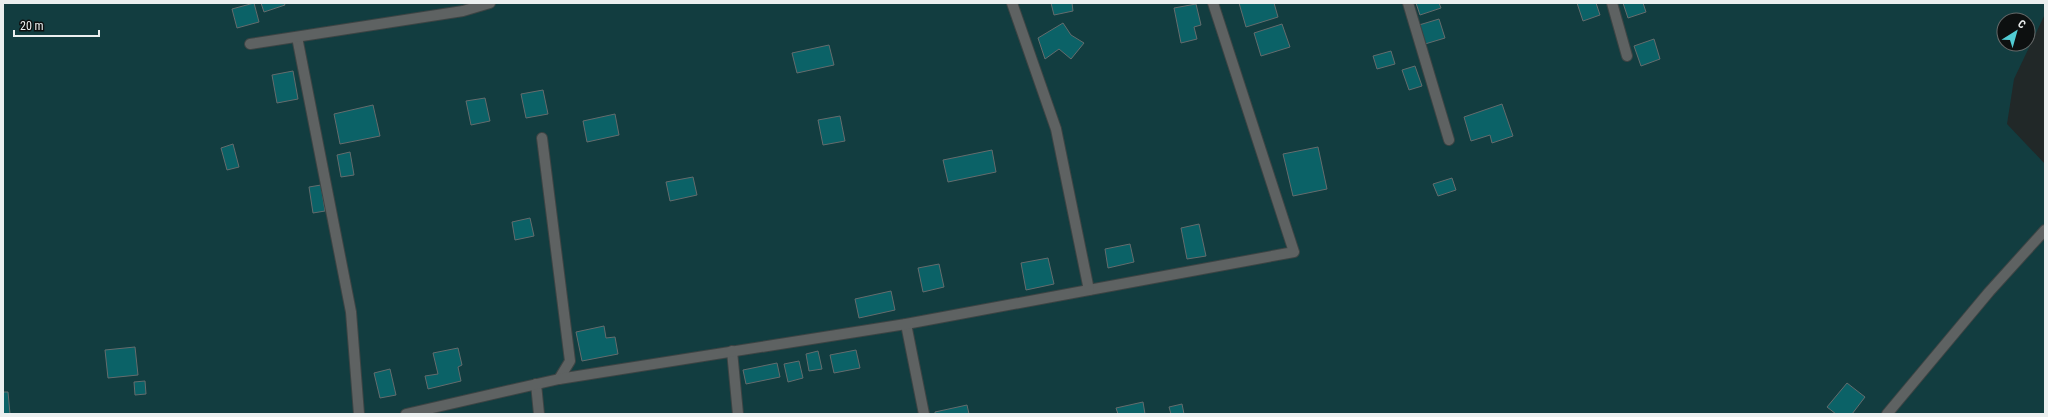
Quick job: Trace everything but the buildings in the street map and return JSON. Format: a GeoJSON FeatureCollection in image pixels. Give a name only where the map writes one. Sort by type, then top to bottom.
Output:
{"type":"FeatureCollection","features":[{"type":"Feature","properties":{"kind":"street"},"geometry":{"type":"LineString","coordinates":[[250,44],[463,11],[490,3]]}},
{"type":"Feature","properties":{"kind":"street"},"geometry":{"type":"LineString","coordinates":[[1012,3],[1056,129],[1089,290]]}},
{"type":"Feature","properties":{"kind":"street"},"geometry":{"type":"LineString","coordinates":[[406,414],[559,379],[906,324],[1294,252],[1213,3]]}},
{"type":"Feature","properties":{"kind":"street"},"geometry":{"type":"LineString","coordinates":[[1408,3],[1449,140]]}},
{"type":"Feature","properties":{"kind":"street"},"geometry":{"type":"LineString","coordinates":[[1612,3],[1627,56]]}},
{"type":"Feature","properties":{"kind":"street"},"geometry":{"type":"LineString","coordinates":[[297,37],[324,164],[352,312],[360,414]]}},
{"type":"Feature","properties":{"kind":"street"},"geometry":{"type":"LineString","coordinates":[[542,138],[570,361],[559,379]]}},
{"type":"Feature","properties":{"kind":"street"},"geometry":{"type":"LineString","coordinates":[[1887,414],[1989,292],[2045,230]]}},
{"type":"Feature","properties":{"kind":"street"},"geometry":{"type":"LineString","coordinates":[[906,324],[924,414]]}},
{"type":"Feature","properties":{"kind":"street"},"geometry":{"type":"LineString","coordinates":[[732,351],[738,414]]}},
{"type":"Feature","properties":{"kind":"street"},"geometry":{"type":"LineString","coordinates":[[536,384],[540,414]]}},
{"type":"Feature","properties":{"kind":"shaded area"},"geometry":{"type":"Polygon","coordinates":[[[3,3],[2045,3],[2045,14],[2036,33],[2036,12],[1996,12],[1996,52],[2027,52],[2014,79],[2007,124],[2045,164],[2045,414],[3,414],[3,3]]]}}]}
